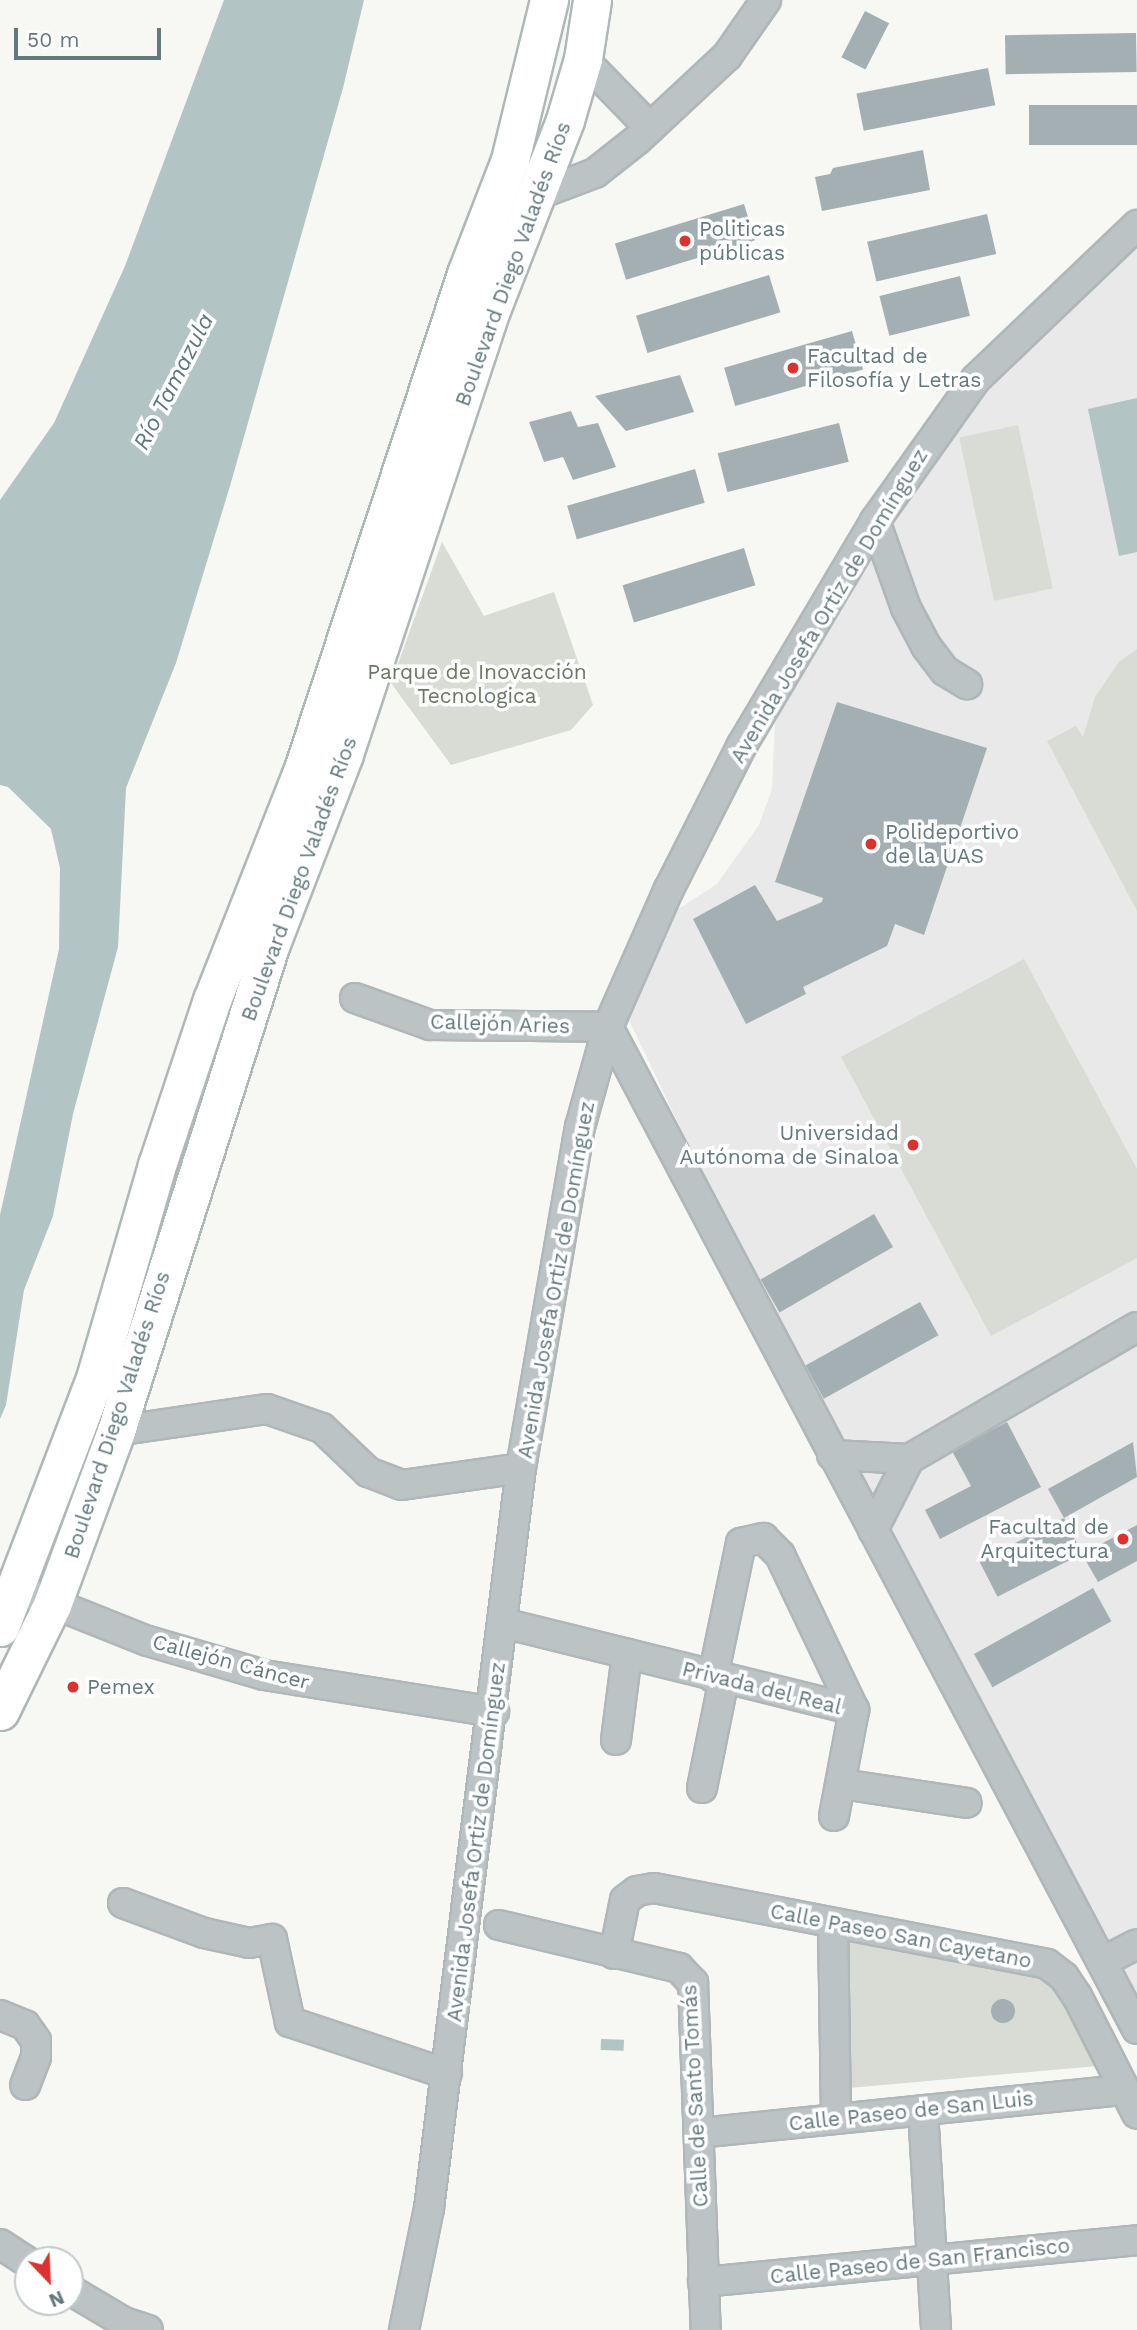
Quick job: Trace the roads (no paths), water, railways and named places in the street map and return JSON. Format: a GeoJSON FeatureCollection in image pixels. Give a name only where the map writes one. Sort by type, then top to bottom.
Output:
{"type":"FeatureCollection","features":[{"type":"Feature","properties":{"kind":"main road","name":"Boulevard Diego Valadés Ríos"},"geometry":{"type":"LineString","coordinates":[[0,1628],[96,1375],[156,1165],[249,896],[304,766],[466,274],[510,160],[549,0]]}},
{"type":"Feature","properties":{"kind":"main road","name":"Boulevard Diego Valadés Ríos"},"geometry":{"type":"LineString","coordinates":[[0,1711],[52,1605],[116,1431],[270,946],[344,754],[491,310],[537,195],[583,59],[592,0]]}},
{"type":"Feature","properties":{"kind":"street"},"geometry":{"type":"LineString","coordinates":[[537,195],[594,173],[650,128],[727,57],[766,0]]}},
{"type":"Feature","properties":{"kind":"street"},"geometry":{"type":"LineString","coordinates":[[583,59],[650,128]]}},
{"type":"Feature","properties":{"kind":"street","name":"Avenida Josefa Ortiz de Domínguez"},"geometry":{"type":"LineString","coordinates":[[404,2330],[429,2208],[494,1712],[521,1468],[580,1127],[608,1027],[669,890],[742,745],[875,521],[976,379],[1137,225]]}},
{"type":"Feature","properties":{"kind":"street"},"geometry":{"type":"LineString","coordinates":[[875,521],[906,608],[926,646],[945,671],[967,684]]}},
{"type":"Feature","properties":{"kind":"street","name":"Callejón Aries"},"geometry":{"type":"LineString","coordinates":[[355,998],[430,1024],[608,1027]]}},
{"type":"Feature","properties":{"kind":"street"},"geometry":{"type":"LineString","coordinates":[[608,1027],[1137,2029]]}},
{"type":"Feature","properties":{"kind":"street"},"geometry":{"type":"LineString","coordinates":[[832,1455],[909,1459],[1137,1327]]}},
{"type":"Feature","properties":{"kind":"street"},"geometry":{"type":"LineString","coordinates":[[116,1431],[267,1409],[323,1427],[368,1472],[402,1485],[521,1468]]}},
{"type":"Feature","properties":{"kind":"street"},"geometry":{"type":"LineString","coordinates":[[873,1530],[909,1459]]}},
{"type":"Feature","properties":{"kind":"street","name":"Privada del Real"},"geometry":{"type":"LineString","coordinates":[[718,1678],[741,1543],[763,1538],[780,1555],[854,1710]]}},
{"type":"Feature","properties":{"kind":"street","name":"Callejón Cáncer"},"geometry":{"type":"LineString","coordinates":[[17,1589],[148,1641],[264,1675],[494,1712]]}},
{"type":"Feature","properties":{"kind":"street","name":"Privada del Real"},"geometry":{"type":"LineString","coordinates":[[503,1623],[854,1710]]}},
{"type":"Feature","properties":{"kind":"street"},"geometry":{"type":"LineString","coordinates":[[615,1740],[627,1654]]}},
{"type":"Feature","properties":{"kind":"street"},"geometry":{"type":"LineString","coordinates":[[702,1788],[718,1678]]}},
{"type":"Feature","properties":{"kind":"street"},"geometry":{"type":"LineString","coordinates":[[834,1816],[854,1710]]}},
{"type":"Feature","properties":{"kind":"street"},"geometry":{"type":"LineString","coordinates":[[842,1784],[967,1804]]}},
{"type":"Feature","properties":{"kind":"street","name":"Calle Paseo San Cayetano"},"geometry":{"type":"LineString","coordinates":[[614,1954],[625,1900],[637,1891],[654,1888],[1047,1964],[1064,1977],[1077,1996],[1130,2102]]}},
{"type":"Feature","properties":{"kind":"street"},"geometry":{"type":"LineString","coordinates":[[122,1903],[204,1933],[249,1943],[272,1939],[290,2022],[447,2074]]}},
{"type":"Feature","properties":{"kind":"street"},"geometry":{"type":"LineString","coordinates":[[833,1924],[836,2119]]}},
{"type":"Feature","properties":{"kind":"street","name":"Calle de Santo Tomás"},"geometry":{"type":"LineString","coordinates":[[499,1925],[679,1968],[693,1983],[706,2330]]}},
{"type":"Feature","properties":{"kind":"street"},"geometry":{"type":"LineString","coordinates":[[1102,1962],[1137,1944]]}},
{"type":"Feature","properties":{"kind":"street"},"geometry":{"type":"LineString","coordinates":[[0,2015],[25,2025],[36,2041],[36,2057],[25,2085]]}},
{"type":"Feature","properties":{"kind":"street","name":"Calle Paseo de San Luis"},"geometry":{"type":"LineString","coordinates":[[699,2133],[923,2110],[1130,2102]]}},
{"type":"Feature","properties":{"kind":"street"},"geometry":{"type":"LineString","coordinates":[[923,2110],[936,2330]]}},
{"type":"Feature","properties":{"kind":"street","name":"Calle Paseo de San Francisco"},"geometry":{"type":"LineString","coordinates":[[703,2282],[1137,2240]]}},
{"type":"Feature","properties":{"kind":"street"},"geometry":{"type":"LineString","coordinates":[[84,2298],[124,2322],[148,2330]]}},
{"type":"Feature","properties":{"kind":"water","name":"Río Tamazula"},"geometry":{"type":"Polygon","coordinates":[[[224,0],[364,0],[343,88],[230,486],[176,663],[126,788],[118,947],[73,1114],[53,1216],[24,1290],[6,1405],[0,1419],[0,1215],[59,949],[60,868],[51,829],[8,787],[0,785],[0,500],[54,423],[125,266],[224,0]]]}},
{"type":"Feature","properties":{"kind":"water"},"geometry":{"type":"Polygon","coordinates":[[[1137,398],[1137,552],[1119,556],[1088,409],[1137,398]]]}},
{"type":"Feature","properties":{"kind":"water"},"geometry":{"type":"Polygon","coordinates":[[[601,2039],[624,2040],[624,2051],[601,2050],[601,2039]]]}},
{"type":"Feature","properties":{"kind":"place","name":"Politicas públicas"},"geometry":{"type":"Point","coordinates":[685,241]}},
{"type":"Feature","properties":{"kind":"place","name":"Facultad de Filosofía y Letras"},"geometry":{"type":"Point","coordinates":[793,368]}},
{"type":"Feature","properties":{"kind":"place","name":"Polideportivo de la UAS"},"geometry":{"type":"Point","coordinates":[871,844]}},
{"type":"Feature","properties":{"kind":"place","name":"Universidad Autónoma de Sinaloa"},"geometry":{"type":"Point","coordinates":[913,1145]}},
{"type":"Feature","properties":{"kind":"place","name":"Facultad de Arquitectura"},"geometry":{"type":"Point","coordinates":[1123,1539]}},
{"type":"Feature","properties":{"kind":"place","name":"Pemex"},"geometry":{"type":"Point","coordinates":[73,1687]}},
{"type":"Feature","properties":{"kind":"park label","name":"Parque de Inovacción Tecnologica"},"geometry":{"type":"Point","coordinates":[477,684]}}]}
